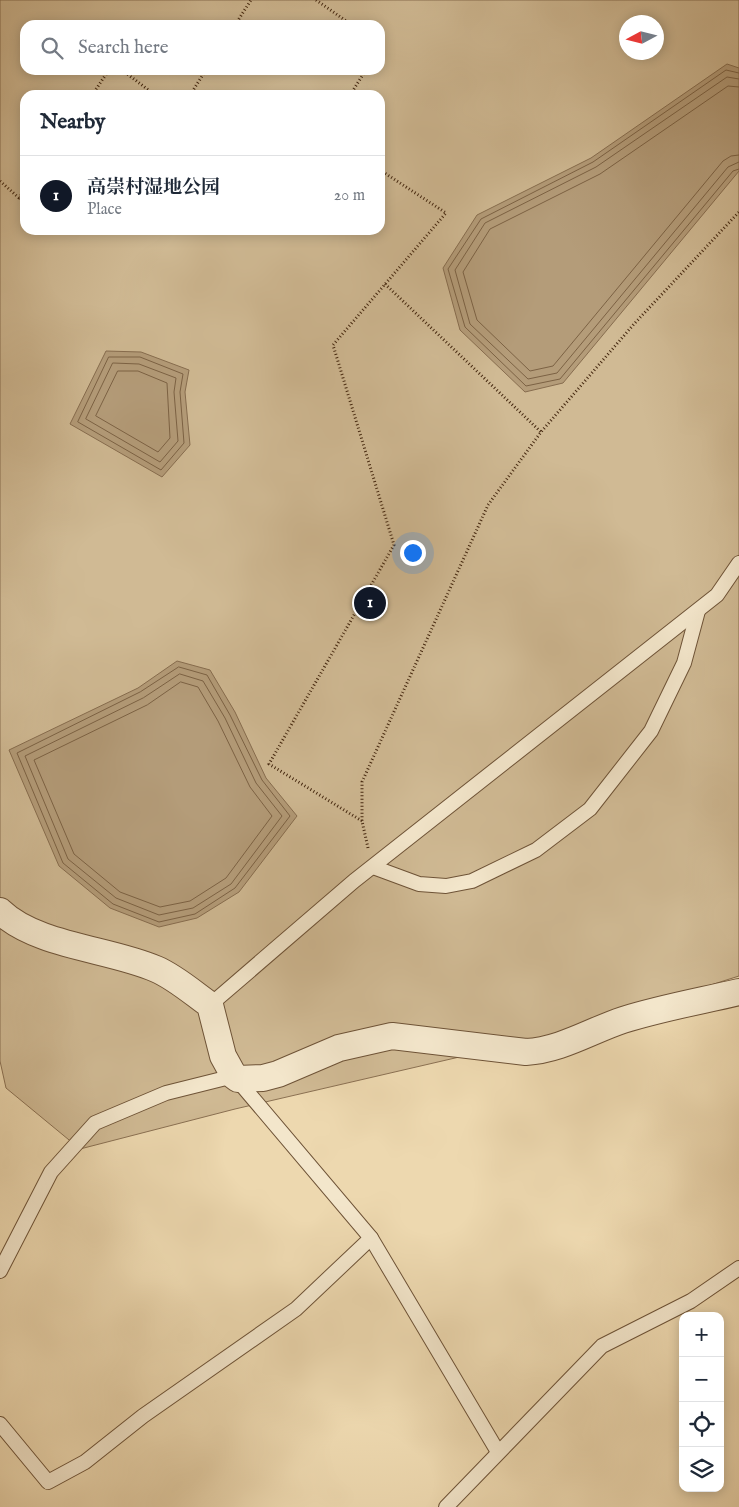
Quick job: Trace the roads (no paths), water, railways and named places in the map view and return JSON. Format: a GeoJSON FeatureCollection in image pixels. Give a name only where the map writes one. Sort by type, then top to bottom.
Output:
{"type":"FeatureCollection","features":[{"type":"Feature","properties":{"kind":"street"},"geometry":{"type":"LineString","coordinates":[[0,911],[7,918],[37,934],[157,969],[210,1004],[223,1056],[234,1076],[247,1080],[278,1074],[339,1048],[392,1036],[526,1052],[555,1048],[624,1020],[739,992]]}},
{"type":"Feature","properties":{"kind":"lane"},"geometry":{"type":"LineString","coordinates":[[210,1004],[372,867],[698,611],[717,595],[739,563]]}},
{"type":"Feature","properties":{"kind":"lane"},"geometry":{"type":"LineString","coordinates":[[372,867],[419,884],[446,886],[472,881],[536,850],[590,809],[651,731],[684,663],[698,611]]}},
{"type":"Feature","properties":{"kind":"lane"},"geometry":{"type":"LineString","coordinates":[[0,1272],[51,1172],[96,1123],[166,1093],[234,1076],[371,1238],[498,1452]]}},
{"type":"Feature","properties":{"kind":"lane"},"geometry":{"type":"LineString","coordinates":[[0,1424],[48,1482],[85,1462],[143,1416],[296,1309],[371,1238]]}},
{"type":"Feature","properties":{"kind":"lane"},"geometry":{"type":"LineString","coordinates":[[446,1507],[602,1346],[691,1302],[739,1268]]}},
{"type":"Feature","properties":{"kind":"water"},"geometry":{"type":"Polygon","coordinates":[[[727,64],[739,68],[739,171],[563,383],[525,392],[460,330],[443,268],[477,215],[591,158],[727,64]]]}},
{"type":"Feature","properties":{"kind":"water"},"geometry":{"type":"Polygon","coordinates":[[[106,351],[141,352],[189,370],[185,392],[190,445],[162,477],[70,424],[106,351]]]}},
{"type":"Feature","properties":{"kind":"water"},"geometry":{"type":"Polygon","coordinates":[[[177,661],[210,670],[235,712],[266,778],[297,816],[239,892],[197,918],[159,927],[110,908],[59,866],[9,750],[138,688],[177,661]]]}},
{"type":"Feature","properties":{"kind":"place","name":"高崇村湿地公园"},"geometry":{"type":"Point","coordinates":[370,603]}}]}
